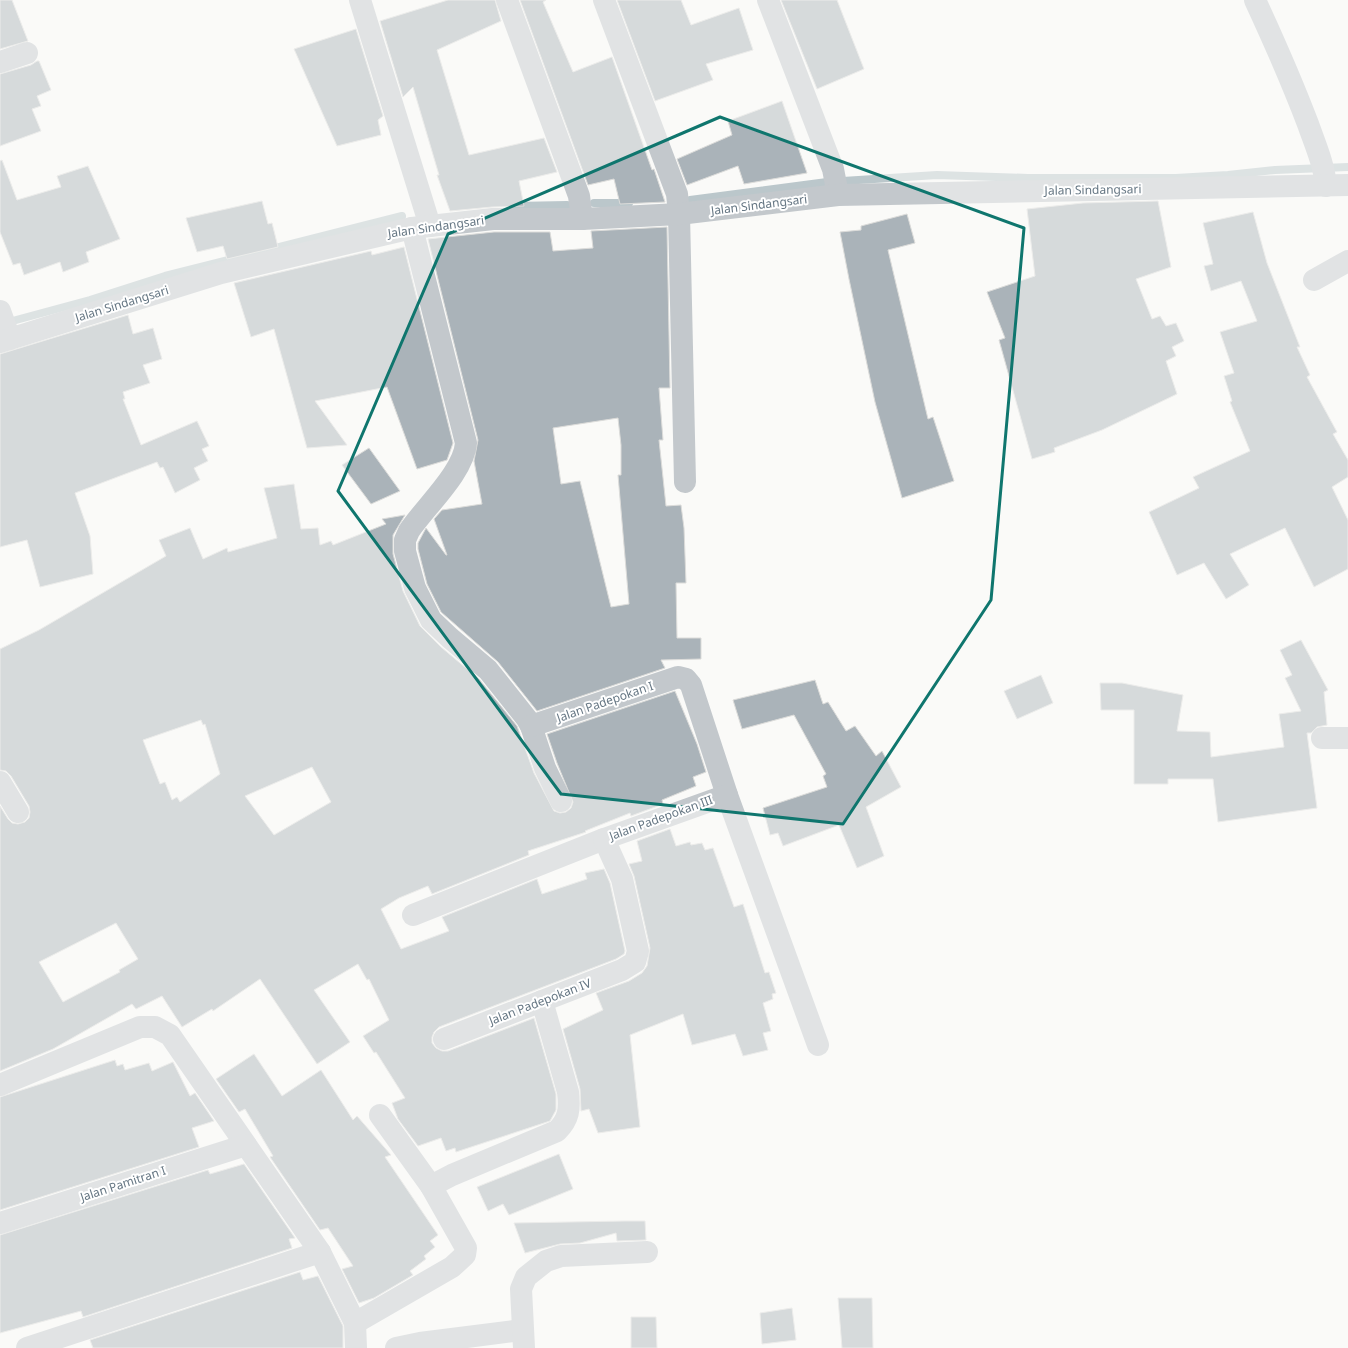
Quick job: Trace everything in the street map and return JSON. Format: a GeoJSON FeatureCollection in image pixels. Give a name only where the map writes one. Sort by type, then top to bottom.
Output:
{"type":"FeatureCollection","features":[{"type":"Feature","properties":{"kind":"street"},"geometry":{"type":"LineString","coordinates":[[360,0],[421,227],[466,442],[465,450],[451,476],[408,531],[405,540],[405,551],[415,588],[431,620],[488,670],[531,726],[545,768],[561,801]]}},
{"type":"Feature","properties":{"kind":"street"},"geometry":{"type":"LineString","coordinates":[[508,0],[579,196],[582,219]]}},
{"type":"Feature","properties":{"kind":"street"},"geometry":{"type":"LineString","coordinates":[[604,0],[677,194],[679,214],[686,482]]}},
{"type":"Feature","properties":{"kind":"street"},"geometry":{"type":"LineString","coordinates":[[768,0],[837,187]]}},
{"type":"Feature","properties":{"kind":"street"},"geometry":{"type":"LineString","coordinates":[[1255,0],[1292,82],[1324,172]]}},
{"type":"Feature","properties":{"kind":"street"},"geometry":{"type":"LineString","coordinates":[[0,62],[27,53]]}},
{"type":"Feature","properties":{"kind":"street","name":"Jalan Sindangsari"},"geometry":{"type":"LineString","coordinates":[[6,338],[221,273],[421,227],[493,219],[582,219],[679,214],[837,187],[1324,172],[1348,185]]}},
{"type":"Feature","properties":{"kind":"street"},"geometry":{"type":"LineString","coordinates":[[1314,280],[1348,261]]}},
{"type":"Feature","properties":{"kind":"street"},"geometry":{"type":"LineString","coordinates":[[0,311],[6,338]]}},
{"type":"Feature","properties":{"kind":"street","name":"Jalan Padepokan I"},"geometry":{"type":"LineString","coordinates":[[531,726],[678,677],[686,679],[691,685],[727,795]]}},
{"type":"Feature","properties":{"kind":"street"},"geometry":{"type":"LineString","coordinates":[[1322,738],[1348,738]]}},
{"type":"Feature","properties":{"kind":"street"},"geometry":{"type":"LineString","coordinates":[[0,782],[18,812]]}},
{"type":"Feature","properties":{"kind":"street"},"geometry":{"type":"LineString","coordinates":[[727,795],[818,1045]]}},
{"type":"Feature","properties":{"kind":"street","name":"Jalan Padepokan III"},"geometry":{"type":"LineString","coordinates":[[635,962],[638,951],[622,879],[604,839],[727,795]]}},
{"type":"Feature","properties":{"kind":"street"},"geometry":{"type":"LineString","coordinates":[[413,915],[604,839]]}},
{"type":"Feature","properties":{"kind":"street","name":"Jalan Padepokan IV"},"geometry":{"type":"LineString","coordinates":[[444,1039],[622,970],[635,962]]}},
{"type":"Feature","properties":{"kind":"street"},"geometry":{"type":"LineString","coordinates":[[430,1186],[452,1174],[557,1131],[564,1124],[568,1116],[570,1106],[568,1092],[542,1001]]}},
{"type":"Feature","properties":{"kind":"street"},"geometry":{"type":"LineString","coordinates":[[0,1085],[140,1027],[155,1027],[170,1035],[320,1252],[354,1323],[356,1348]]}},
{"type":"Feature","properties":{"kind":"street"},"geometry":{"type":"LineString","coordinates":[[354,1323],[452,1267],[465,1255],[466,1248],[430,1186],[380,1116]]}},
{"type":"Feature","properties":{"kind":"street","name":"Jalan Pamitran I"},"geometry":{"type":"LineString","coordinates":[[0,1223],[246,1145]]}},
{"type":"Feature","properties":{"kind":"street"},"geometry":{"type":"LineString","coordinates":[[27,1348],[320,1252]]}},
{"type":"Feature","properties":{"kind":"street"},"geometry":{"type":"LineString","coordinates":[[396,1348],[420,1343],[523,1339],[521,1289],[526,1277],[546,1261],[561,1256],[647,1252]]}},
{"type":"Feature","properties":{"kind":"highlighted area"},"geometry":{"type":"Polygon","coordinates":[[[720,117],[1024,228],[991,600],[843,824],[561,794],[338,491],[448,234],[720,117]]]}},
{"type":"Feature","properties":{"kind":"building"},"geometry":{"type":"Polygon","coordinates":[[[0,0],[12,0],[28,41],[0,49],[0,0]]]}},
{"type":"Feature","properties":{"kind":"building"},"geometry":{"type":"Polygon","coordinates":[[[448,0],[495,0],[501,21],[437,50],[469,155],[544,138],[557,172],[519,181],[524,206],[450,211],[437,175],[439,175],[413,87],[403,97],[380,21],[448,0]]]}},
{"type":"Feature","properties":{"kind":"building"},"geometry":{"type":"Polygon","coordinates":[[[520,0],[546,0],[543,2],[573,72],[612,57],[652,170],[654,169],[665,202],[620,204],[614,179],[588,185],[520,0]]]}},
{"type":"Feature","properties":{"kind":"building"},"geometry":{"type":"Polygon","coordinates":[[[617,0],[681,0],[691,25],[739,8],[753,50],[706,64],[713,80],[655,101],[617,0]]]}},
{"type":"Feature","properties":{"kind":"building"},"geometry":{"type":"Polygon","coordinates":[[[781,0],[837,0],[864,69],[817,89],[781,0]]]}},
{"type":"Feature","properties":{"kind":"building"},"geometry":{"type":"Polygon","coordinates":[[[356,29],[383,116],[378,120],[381,135],[337,146],[294,49],[356,29]]]}},
{"type":"Feature","properties":{"kind":"building"},"geometry":{"type":"Polygon","coordinates":[[[39,61],[51,90],[37,96],[41,106],[32,109],[41,131],[0,146],[0,74],[31,65],[39,61]]]}},
{"type":"Feature","properties":{"kind":"building"},"geometry":{"type":"Polygon","coordinates":[[[782,101],[807,173],[744,184],[738,166],[687,185],[677,159],[732,135],[728,121],[782,101]]]}},
{"type":"Feature","properties":{"kind":"building"},"geometry":{"type":"Polygon","coordinates":[[[2,160],[17,200],[61,187],[57,176],[88,166],[120,239],[86,252],[89,262],[63,272],[60,262],[24,275],[20,263],[13,265],[0,232],[0,161],[2,160]]]}},
{"type":"Feature","properties":{"kind":"building"},"geometry":{"type":"Polygon","coordinates":[[[262,201],[268,224],[272,223],[278,247],[227,259],[223,246],[197,252],[186,218],[262,201]]]}},
{"type":"Feature","properties":{"kind":"building"},"geometry":{"type":"Polygon","coordinates":[[[1158,201],[1171,267],[1136,279],[1152,319],[1160,316],[1166,326],[1176,323],[1184,341],[1172,347],[1176,356],[1166,361],[1177,394],[1102,430],[1054,448],[1055,452],[1032,459],[999,340],[1005,338],[987,292],[1035,276],[1027,209],[1083,203],[1158,201]]]}},
{"type":"Feature","properties":{"kind":"building"},"geometry":{"type":"Polygon","coordinates":[[[1253,212],[1267,263],[1300,347],[1297,347],[1310,375],[1307,377],[1337,432],[1333,434],[1348,460],[1348,477],[1332,487],[1348,520],[1348,569],[1314,587],[1285,528],[1230,554],[1249,585],[1226,599],[1204,563],[1177,575],[1149,512],[1199,488],[1193,477],[1250,451],[1230,402],[1232,401],[1224,376],[1234,373],[1220,332],[1257,321],[1241,281],[1211,291],[1204,266],[1213,264],[1203,223],[1253,212]]]}},
{"type":"Feature","properties":{"kind":"building"},"geometry":{"type":"Polygon","coordinates":[[[907,214],[915,243],[888,250],[928,419],[933,417],[954,481],[902,498],[875,402],[840,232],[861,230],[861,226],[907,214]]]}},
{"type":"Feature","properties":{"kind":"building"},"geometry":{"type":"Polygon","coordinates":[[[667,227],[670,388],[659,388],[663,440],[659,440],[666,506],[681,505],[684,528],[686,583],[676,583],[677,638],[701,638],[701,659],[661,660],[665,668],[537,711],[498,662],[441,612],[427,584],[418,549],[418,543],[426,528],[447,555],[434,519],[442,510],[482,504],[474,461],[478,440],[428,239],[494,232],[550,232],[553,251],[593,248],[591,231],[667,227]],[[618,418],[553,428],[561,484],[580,481],[611,607],[629,604],[618,475],[621,475],[621,445],[618,418]]]}},
{"type":"Feature","properties":{"kind":"building"},"geometry":{"type":"Polygon","coordinates":[[[404,247],[453,443],[447,460],[417,469],[387,387],[315,401],[347,445],[307,448],[274,329],[251,337],[234,283],[371,251],[372,255],[404,247]]]}},
{"type":"Feature","properties":{"kind":"building"},"geometry":{"type":"Polygon","coordinates":[[[128,315],[133,334],[153,328],[162,359],[143,365],[150,383],[123,392],[125,399],[123,399],[141,445],[197,421],[209,446],[202,449],[208,461],[194,468],[200,480],[175,493],[163,467],[160,468],[157,462],[75,493],[90,536],[93,574],[40,587],[27,540],[0,547],[0,354],[128,315]]]}},
{"type":"Feature","properties":{"kind":"building"},"geometry":{"type":"Polygon","coordinates":[[[369,448],[400,491],[371,504],[342,465],[369,448]]]}},
{"type":"Feature","properties":{"kind":"building"},"geometry":{"type":"Polygon","coordinates":[[[294,484],[301,529],[318,528],[320,545],[331,541],[333,545],[386,524],[382,519],[405,515],[393,535],[393,554],[403,591],[420,626],[441,647],[479,679],[517,726],[534,773],[554,811],[560,813],[566,812],[571,808],[573,802],[547,734],[675,691],[697,744],[706,772],[693,777],[696,786],[662,800],[663,804],[631,816],[630,813],[585,831],[586,832],[528,851],[529,855],[432,894],[428,886],[399,898],[381,909],[401,949],[449,931],[442,917],[537,879],[542,894],[587,879],[585,873],[604,869],[610,883],[625,951],[624,954],[616,959],[439,1027],[434,1032],[432,1037],[432,1043],[436,1048],[442,1051],[448,1051],[534,1018],[556,1094],[556,1110],[550,1121],[456,1152],[455,1148],[446,1151],[441,1138],[418,1146],[398,1119],[392,1103],[405,1098],[376,1052],[374,1053],[363,1036],[389,1020],[369,979],[367,980],[358,964],[314,990],[350,1042],[317,1064],[260,979],[213,1011],[212,1009],[182,1027],[162,996],[136,1009],[132,1004],[53,1049],[0,1071],[0,806],[12,823],[18,824],[25,822],[29,818],[30,812],[29,806],[11,776],[6,771],[0,770],[0,649],[39,630],[166,556],[159,540],[190,528],[203,559],[227,548],[228,552],[277,538],[264,488],[294,484]],[[201,720],[143,740],[160,784],[165,782],[172,800],[177,797],[180,802],[220,774],[205,724],[203,725],[201,720]],[[312,767],[245,796],[274,835],[331,802],[312,767]],[[116,923],[39,962],[63,1002],[120,972],[119,970],[138,959],[116,923]]]}},
{"type":"Feature","properties":{"kind":"building"},"geometry":{"type":"Polygon","coordinates":[[[1301,640],[1328,690],[1324,692],[1327,725],[1317,727],[1311,733],[1307,733],[1317,808],[1218,822],[1213,779],[1168,779],[1168,784],[1134,784],[1134,710],[1101,710],[1100,683],[1122,683],[1183,695],[1177,731],[1210,732],[1211,757],[1284,747],[1279,714],[1301,711],[1285,678],[1292,675],[1280,650],[1301,640]]]}},
{"type":"Feature","properties":{"kind":"building"},"geometry":{"type":"Polygon","coordinates":[[[1041,675],[1053,703],[1017,719],[1004,691],[1041,675]]]}},
{"type":"Feature","properties":{"kind":"building"},"geometry":{"type":"Polygon","coordinates":[[[815,680],[823,704],[828,702],[846,731],[855,726],[876,756],[882,751],[901,787],[866,807],[884,856],[857,868],[839,825],[783,846],[778,833],[770,835],[763,808],[827,787],[823,776],[826,774],[794,715],[742,729],[733,700],[815,680]]]}},
{"type":"Feature","properties":{"kind":"building"},"geometry":{"type":"Polygon","coordinates":[[[670,829],[676,846],[690,842],[691,845],[702,843],[705,850],[713,848],[734,907],[743,904],[765,973],[769,972],[776,993],[772,994],[773,999],[763,1003],[771,1031],[763,1033],[768,1050],[743,1056],[735,1034],[692,1045],[683,1014],[630,1035],[640,1127],[598,1133],[589,1109],[581,1111],[580,1089],[563,1029],[603,1010],[596,993],[629,981],[642,973],[647,966],[650,948],[634,876],[629,864],[642,861],[637,841],[670,829]]]}},
{"type":"Feature","properties":{"kind":"building"},"geometry":{"type":"Polygon","coordinates":[[[254,1054],[282,1096],[321,1070],[353,1120],[357,1116],[391,1155],[385,1157],[438,1235],[430,1241],[435,1247],[424,1256],[426,1259],[410,1271],[413,1275],[374,1298],[359,1303],[342,1269],[353,1266],[328,1228],[320,1230],[270,1157],[273,1156],[245,1109],[239,1112],[216,1079],[254,1054]]]}},
{"type":"Feature","properties":{"kind":"building"},"geometry":{"type":"Polygon","coordinates":[[[115,1060],[117,1066],[123,1064],[125,1070],[149,1063],[152,1071],[173,1062],[190,1096],[195,1093],[214,1121],[192,1128],[199,1147],[0,1210],[0,1097],[115,1060]]]}},
{"type":"Feature","properties":{"kind":"building"},"geometry":{"type":"Polygon","coordinates":[[[559,1154],[573,1189],[509,1215],[503,1204],[488,1211],[477,1187],[559,1154]]]}},
{"type":"Feature","properties":{"kind":"building"},"geometry":{"type":"Polygon","coordinates":[[[244,1164],[295,1238],[289,1239],[292,1248],[83,1317],[81,1311],[0,1333],[0,1235],[208,1170],[210,1174],[244,1164]]]}},
{"type":"Feature","properties":{"kind":"building"},"geometry":{"type":"Polygon","coordinates":[[[645,1221],[646,1240],[617,1241],[616,1233],[580,1243],[560,1244],[525,1253],[514,1223],[645,1221]]]}},
{"type":"Feature","properties":{"kind":"building"},"geometry":{"type":"Polygon","coordinates":[[[300,1272],[303,1280],[318,1276],[343,1326],[343,1348],[93,1348],[90,1340],[300,1272]]]}},
{"type":"Feature","properties":{"kind":"building"},"geometry":{"type":"Polygon","coordinates":[[[838,1298],[872,1298],[873,1348],[842,1348],[838,1298]]]}},
{"type":"Feature","properties":{"kind":"building"},"geometry":{"type":"Polygon","coordinates":[[[792,1308],[796,1340],[762,1344],[760,1313],[792,1308]]]}},
{"type":"Feature","properties":{"kind":"building"},"geometry":{"type":"Polygon","coordinates":[[[631,1317],[656,1317],[657,1348],[631,1348],[631,1317]]]}},
{"type":"Feature","properties":{"kind":"waterway"},"geometry":{"type":"LineString","coordinates":[[690,200],[827,182],[937,175],[1028,178],[1176,178],[1275,170],[1348,167]]}},
{"type":"Feature","properties":{"kind":"waterway"},"geometry":{"type":"LineString","coordinates":[[594,203],[629,203]]}},
{"type":"Feature","properties":{"kind":"waterway"},"geometry":{"type":"LineString","coordinates":[[514,206],[567,205]]}},
{"type":"Feature","properties":{"kind":"waterway"},"geometry":{"type":"LineString","coordinates":[[5,323],[90,300],[165,276],[402,216]]}}]}
